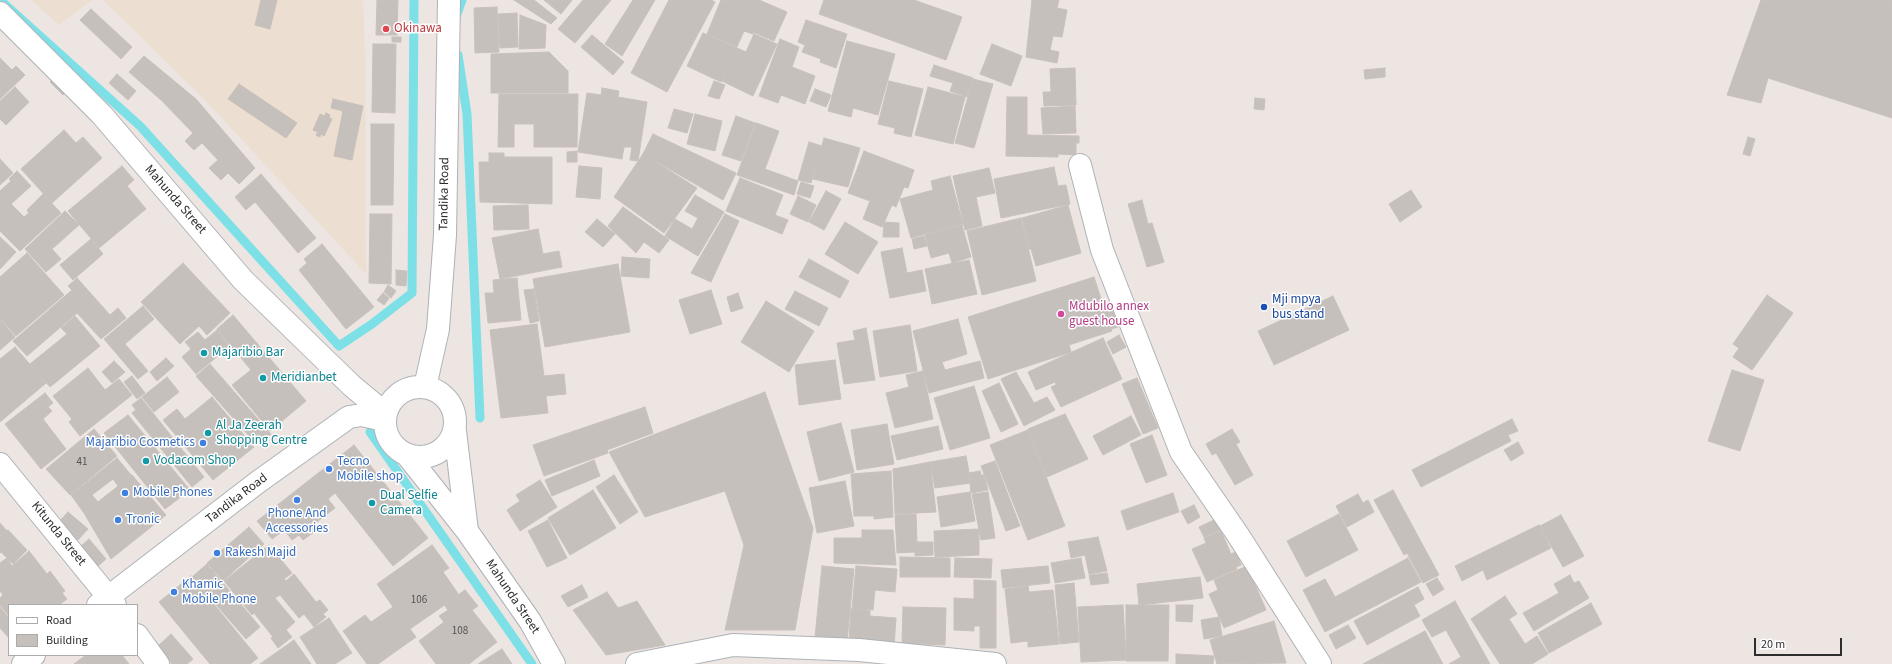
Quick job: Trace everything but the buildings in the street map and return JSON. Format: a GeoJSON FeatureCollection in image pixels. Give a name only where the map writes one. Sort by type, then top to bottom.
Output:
{"type":"FeatureCollection","features":[{"type":"Feature","properties":{"kind":"street","name":"Tandika Road"},"geometry":{"type":"LineString","coordinates":[[425,387],[438,329],[445,235],[448,0]]}},
{"type":"Feature","properties":{"kind":"street","name":"Mahunda Street"},"geometry":{"type":"LineString","coordinates":[[0,13],[102,115],[243,280],[385,417]]}},
{"type":"Feature","properties":{"kind":"street"},"geometry":{"type":"LineString","coordinates":[[1080,166],[1102,250],[1181,452],[1238,535],[1320,664]]}},
{"type":"Feature","properties":{"kind":"street"},"geometry":{"type":"LineString","coordinates":[[455,430],[448,444],[436,453],[422,457],[407,455],[395,448],[386,435],[385,417],[388,406],[397,395],[410,388],[425,387],[439,392],[450,402],[455,416],[455,430],[467,531]]}},
{"type":"Feature","properties":{"kind":"street","name":"Tandika Road"},"geometry":{"type":"LineString","coordinates":[[107,602],[258,482],[349,417],[362,415],[385,417]]}},
{"type":"Feature","properties":{"kind":"street","name":"Mahunda Street"},"geometry":{"type":"LineString","coordinates":[[407,455],[467,531],[530,621],[554,664]]}},
{"type":"Feature","properties":{"kind":"street","name":"Kitunda Street"},"geometry":{"type":"LineString","coordinates":[[0,464],[107,602]]}},
{"type":"Feature","properties":{"kind":"street"},"geometry":{"type":"LineString","coordinates":[[138,636],[158,664]]}},
{"type":"Feature","properties":{"kind":"street"},"geometry":{"type":"LineString","coordinates":[[637,664],[734,645],[859,650],[995,664]]}},
{"type":"Feature","properties":{"kind":"street"},"geometry":{"type":"LineString","coordinates":[[23,664],[33,656]]}},
{"type":"Feature","properties":{"kind":"shaded area"},"geometry":{"type":"Polygon","coordinates":[[[31,0],[92,0],[59,25],[31,0]]]}},
{"type":"Feature","properties":{"kind":"shaded area"},"geometry":{"type":"Polygon","coordinates":[[[103,0],[363,0],[365,55],[366,274],[205,100],[103,0]]]}},
{"type":"Feature","properties":{"kind":"waterway"},"geometry":{"type":"LineString","coordinates":[[0,0],[140,126],[339,346],[372,324],[412,293],[414,0]]}},
{"type":"Feature","properties":{"kind":"waterway"},"geometry":{"type":"LineString","coordinates":[[456,17],[462,0]]}},
{"type":"Feature","properties":{"kind":"waterway"},"geometry":{"type":"LineString","coordinates":[[458,55],[467,114],[480,418]]}},
{"type":"Feature","properties":{"kind":"waterway"},"geometry":{"type":"LineString","coordinates":[[370,432],[532,664]]}},
{"type":"Feature","properties":{"kind":"place","name":"Okinawa"},"geometry":{"type":"Point","coordinates":[386,29]}},
{"type":"Feature","properties":{"kind":"place","name":"Mji mpya bus stand"},"geometry":{"type":"Point","coordinates":[1264,307]}},
{"type":"Feature","properties":{"kind":"place","name":"Mdubilo annex guest house"},"geometry":{"type":"Point","coordinates":[1061,314]}},
{"type":"Feature","properties":{"kind":"place","name":"Majaribio Bar"},"geometry":{"type":"Point","coordinates":[204,353]}},
{"type":"Feature","properties":{"kind":"place","name":"Meridianbet"},"geometry":{"type":"Point","coordinates":[263,378]}},
{"type":"Feature","properties":{"kind":"place","name":"Al Ja Zeerah Shopping Centre"},"geometry":{"type":"Point","coordinates":[208,433]}},
{"type":"Feature","properties":{"kind":"place","name":"Majaribio Cosmetics"},"geometry":{"type":"Point","coordinates":[203,443]}},
{"type":"Feature","properties":{"kind":"place","name":"Vodacom Shop"},"geometry":{"type":"Point","coordinates":[146,461]}},
{"type":"Feature","properties":{"kind":"place","name":"Tecno Mobile shop"},"geometry":{"type":"Point","coordinates":[329,469]}},
{"type":"Feature","properties":{"kind":"place","name":"Mobile Phones"},"geometry":{"type":"Point","coordinates":[125,493]}},
{"type":"Feature","properties":{"kind":"place","name":"Phone And Accessories"},"geometry":{"type":"Point","coordinates":[297,500]}},
{"type":"Feature","properties":{"kind":"place","name":"Dual Selfie Camera"},"geometry":{"type":"Point","coordinates":[372,503]}},
{"type":"Feature","properties":{"kind":"place","name":"Tronic"},"geometry":{"type":"Point","coordinates":[118,520]}},
{"type":"Feature","properties":{"kind":"place","name":"Rakesh Majid"},"geometry":{"type":"Point","coordinates":[217,553]}},
{"type":"Feature","properties":{"kind":"place","name":"Khamic Mobile Phone"},"geometry":{"type":"Point","coordinates":[174,592]}}]}
